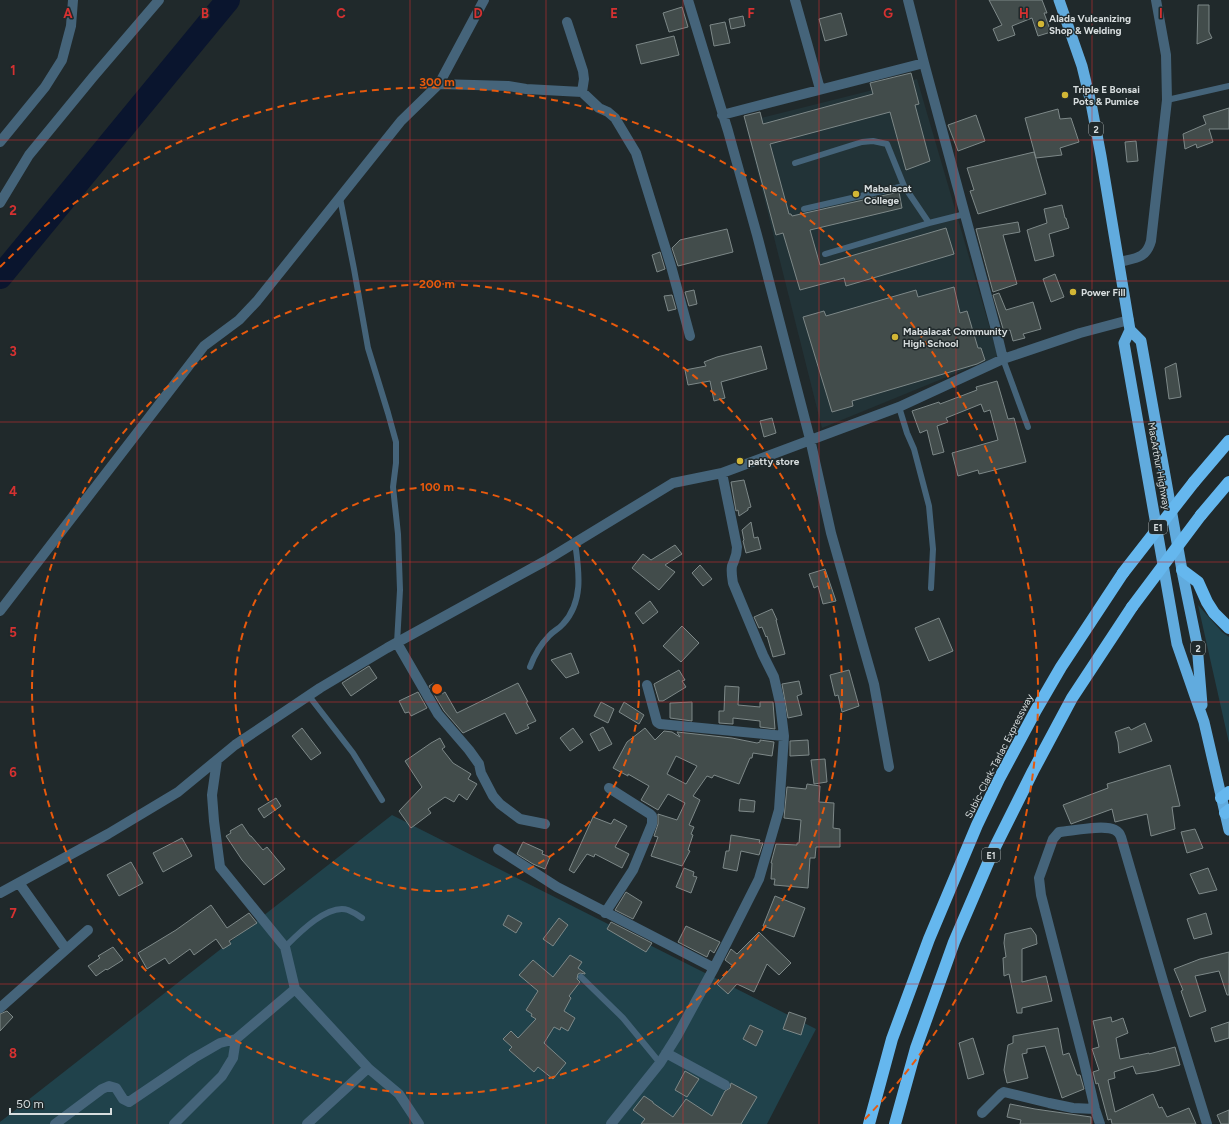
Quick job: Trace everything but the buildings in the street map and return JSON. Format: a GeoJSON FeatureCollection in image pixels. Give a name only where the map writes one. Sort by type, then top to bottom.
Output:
{"type":"FeatureCollection","features":[{"type":"Feature","properties":{"kind":"highway","name":"MacArthur Highway"},"geometry":{"type":"LineString","coordinates":[[1059,0],[1082,66],[1101,156],[1129,325],[1124,343],[1177,644],[1204,722],[1225,795],[1229,830]]}},
{"type":"Feature","properties":{"kind":"highway","name":"MacArthur Highway"},"geometry":{"type":"LineString","coordinates":[[1129,325],[1141,341],[1182,570],[1197,644],[1204,722]]}},
{"type":"Feature","properties":{"kind":"highway","name":"Subic-Clark-Tarlac Expressway"},"geometry":{"type":"LineString","coordinates":[[869,1124],[892,1039],[929,939],[977,825],[999,779],[1061,667],[1123,573],[1194,482],[1229,441]]}},
{"type":"Feature","properties":{"kind":"highway","name":"E1"},"geometry":{"type":"LineString","coordinates":[[895,1124],[916,1048],[951,950],[994,849],[1036,765],[1072,698],[1132,607],[1201,515],[1229,482]]}},
{"type":"Feature","properties":{"kind":"highway"},"geometry":{"type":"LineString","coordinates":[[1182,570],[1198,582],[1206,602],[1214,613],[1229,628]]}},
{"type":"Feature","properties":{"kind":"street"},"geometry":{"type":"LineString","coordinates":[[0,142],[45,87],[62,60],[71,26],[74,0]]}},
{"type":"Feature","properties":{"kind":"street"},"geometry":{"type":"LineString","coordinates":[[0,203],[30,154],[159,0]]}},
{"type":"Feature","properties":{"kind":"street"},"geometry":{"type":"LineString","coordinates":[[0,611],[204,346],[239,320],[257,301],[401,121],[439,84],[484,0]]}},
{"type":"Feature","properties":{"kind":"street"},"geometry":{"type":"LineString","coordinates":[[688,0],[728,131],[757,235],[810,439],[831,533],[874,684],[889,766]]}},
{"type":"Feature","properties":{"kind":"street"},"geometry":{"type":"LineString","coordinates":[[795,0],[820,89]]}},
{"type":"Feature","properties":{"kind":"street"},"geometry":{"type":"LineString","coordinates":[[908,0],[995,326],[1002,359]]}},
{"type":"Feature","properties":{"kind":"street"},"geometry":{"type":"LineString","coordinates":[[1119,262],[1144,256],[1149,250],[1151,241],[1167,100],[1166,55],[1156,0]]}},
{"type":"Feature","properties":{"kind":"street"},"geometry":{"type":"LineString","coordinates":[[567,22],[583,71],[584,79],[582,92]]}},
{"type":"Feature","properties":{"kind":"street"},"geometry":{"type":"LineString","coordinates":[[722,115],[924,63]]}},
{"type":"Feature","properties":{"kind":"street"},"geometry":{"type":"LineString","coordinates":[[439,84],[508,86],[526,89],[582,92],[599,108],[608,112],[615,118],[636,153],[671,266],[690,336]]}},
{"type":"Feature","properties":{"kind":"street"},"geometry":{"type":"LineString","coordinates":[[0,893],[108,834],[178,792],[235,745],[308,696],[387,648],[545,561],[673,483],[722,473],[899,406],[1002,359],[1080,333],[1129,325]]}},
{"type":"Feature","properties":{"kind":"street"},"geometry":{"type":"LineString","coordinates":[[611,1124],[660,1063],[714,968],[759,879],[778,810],[784,736],[780,703],[774,677],[733,583],[731,572],[732,565],[737,556],[737,547],[722,473]]}},
{"type":"Feature","properties":{"kind":"street"},"geometry":{"type":"LineString","coordinates":[[397,643],[438,714],[479,764],[481,773],[493,796],[500,804],[520,818],[545,824]]}},
{"type":"Feature","properties":{"kind":"street"},"geometry":{"type":"LineString","coordinates":[[647,684],[656,722],[660,724],[784,736]]}},
{"type":"Feature","properties":{"kind":"street"},"geometry":{"type":"LineString","coordinates":[[217,760],[212,795],[220,867],[285,947],[295,989],[368,1068],[398,1092],[419,1124]]}},
{"type":"Feature","properties":{"kind":"street"},"geometry":{"type":"LineString","coordinates":[[605,913],[633,870],[653,819],[650,814],[609,788]]}},
{"type":"Feature","properties":{"kind":"street"},"geometry":{"type":"LineString","coordinates":[[1100,1124],[1095,1110],[1041,895],[1039,878],[1053,839],[1059,832],[1100,828],[1114,829],[1119,832],[1121,837],[1207,1124]]}},
{"type":"Feature","properties":{"kind":"street"},"geometry":{"type":"LineString","coordinates":[[498,848],[557,887],[714,968]]}},
{"type":"Feature","properties":{"kind":"street"},"geometry":{"type":"LineString","coordinates":[[19,883],[66,949]]}},
{"type":"Feature","properties":{"kind":"street"},"geometry":{"type":"LineString","coordinates":[[0,1008],[88,930]]}},
{"type":"Feature","properties":{"kind":"street"},"geometry":{"type":"LineString","coordinates":[[55,1124],[102,1089],[109,1086],[116,1088],[123,1099],[129,1102],[220,1042],[236,1039],[295,989]]}},
{"type":"Feature","properties":{"kind":"street"},"geometry":{"type":"LineString","coordinates":[[174,1124],[222,1076],[233,1058],[236,1039]]}},
{"type":"Feature","properties":{"kind":"street"},"geometry":{"type":"LineString","coordinates":[[666,1053],[726,1085]]}},
{"type":"Feature","properties":{"kind":"street"},"geometry":{"type":"LineString","coordinates":[[307,1124],[368,1068]]}},
{"type":"Feature","properties":{"kind":"street"},"geometry":{"type":"LineString","coordinates":[[982,1113],[1004,1092],[1055,1105],[1095,1110]]}},
{"type":"Feature","properties":{"kind":"lane"},"geometry":{"type":"LineString","coordinates":[[1167,100],[1229,86]]}},
{"type":"Feature","properties":{"kind":"lane"},"geometry":{"type":"LineString","coordinates":[[795,163],[862,142],[873,141],[887,144],[904,186],[929,223]]}},
{"type":"Feature","properties":{"kind":"lane"},"geometry":{"type":"LineString","coordinates":[[804,209],[904,186]]}},
{"type":"Feature","properties":{"kind":"lane"},"geometry":{"type":"LineString","coordinates":[[340,198],[368,348],[396,442],[396,463],[393,487],[398,534],[400,590],[397,643]]}},
{"type":"Feature","properties":{"kind":"lane"},"geometry":{"type":"LineString","coordinates":[[825,254],[929,223],[965,214]]}},
{"type":"Feature","properties":{"kind":"lane"},"geometry":{"type":"LineString","coordinates":[[1002,359],[1028,427]]}},
{"type":"Feature","properties":{"kind":"lane"},"geometry":{"type":"LineString","coordinates":[[899,406],[907,433],[914,449],[930,506],[933,549],[931,588]]}},
{"type":"Feature","properties":{"kind":"lane"},"geometry":{"type":"LineString","coordinates":[[530,667],[540,647],[549,635],[562,625],[571,614],[577,601],[578,569],[575,542]]}},
{"type":"Feature","properties":{"kind":"lane"},"geometry":{"type":"LineString","coordinates":[[308,696],[353,753],[382,800]]}},
{"type":"Feature","properties":{"kind":"lane"},"geometry":{"type":"LineString","coordinates":[[285,947],[308,925],[325,914],[335,910],[347,910],[362,918]]}},
{"type":"Feature","properties":{"kind":"lane"},"geometry":{"type":"LineString","coordinates":[[581,977],[623,1018],[660,1063]]}},
{"type":"Feature","properties":{"kind":"shaded area","name":"Mabalacat College"},"geometry":{"type":"Polygon","coordinates":[[[917,79],[998,356],[822,428],[745,122],[917,79]]]}},
{"type":"Feature","properties":{"kind":"shaded area"},"geometry":{"type":"Polygon","coordinates":[[[1198,605],[1222,632],[1229,637],[1229,743],[1198,605]]]}},
{"type":"Feature","properties":{"kind":"shaded area"},"geometry":{"type":"Polygon","coordinates":[[[392,815],[816,1029],[767,1124],[0,1124],[0,1122],[392,815]]]}},
{"type":"Feature","properties":{"kind":"waterway"},"geometry":{"type":"LineString","coordinates":[[0,277],[228,0]]}},
{"type":"Feature","properties":{"kind":"place","name":"Alada Vulcanizing Shop & Welding"},"geometry":{"type":"Point","coordinates":[1041,24]}},
{"type":"Feature","properties":{"kind":"place","name":"Triple E Bonsai Pots & Pumice"},"geometry":{"type":"Point","coordinates":[1065,95]}},
{"type":"Feature","properties":{"kind":"place","name":"Mabalacat College"},"geometry":{"type":"Point","coordinates":[856,194]}},
{"type":"Feature","properties":{"kind":"place","name":"Power Fill"},"geometry":{"type":"Point","coordinates":[1073,292]}},
{"type":"Feature","properties":{"kind":"place","name":"Mabalacat Community High School"},"geometry":{"type":"Point","coordinates":[895,337]}},
{"type":"Feature","properties":{"kind":"place","name":"patty store"},"geometry":{"type":"Point","coordinates":[740,461]}}]}
